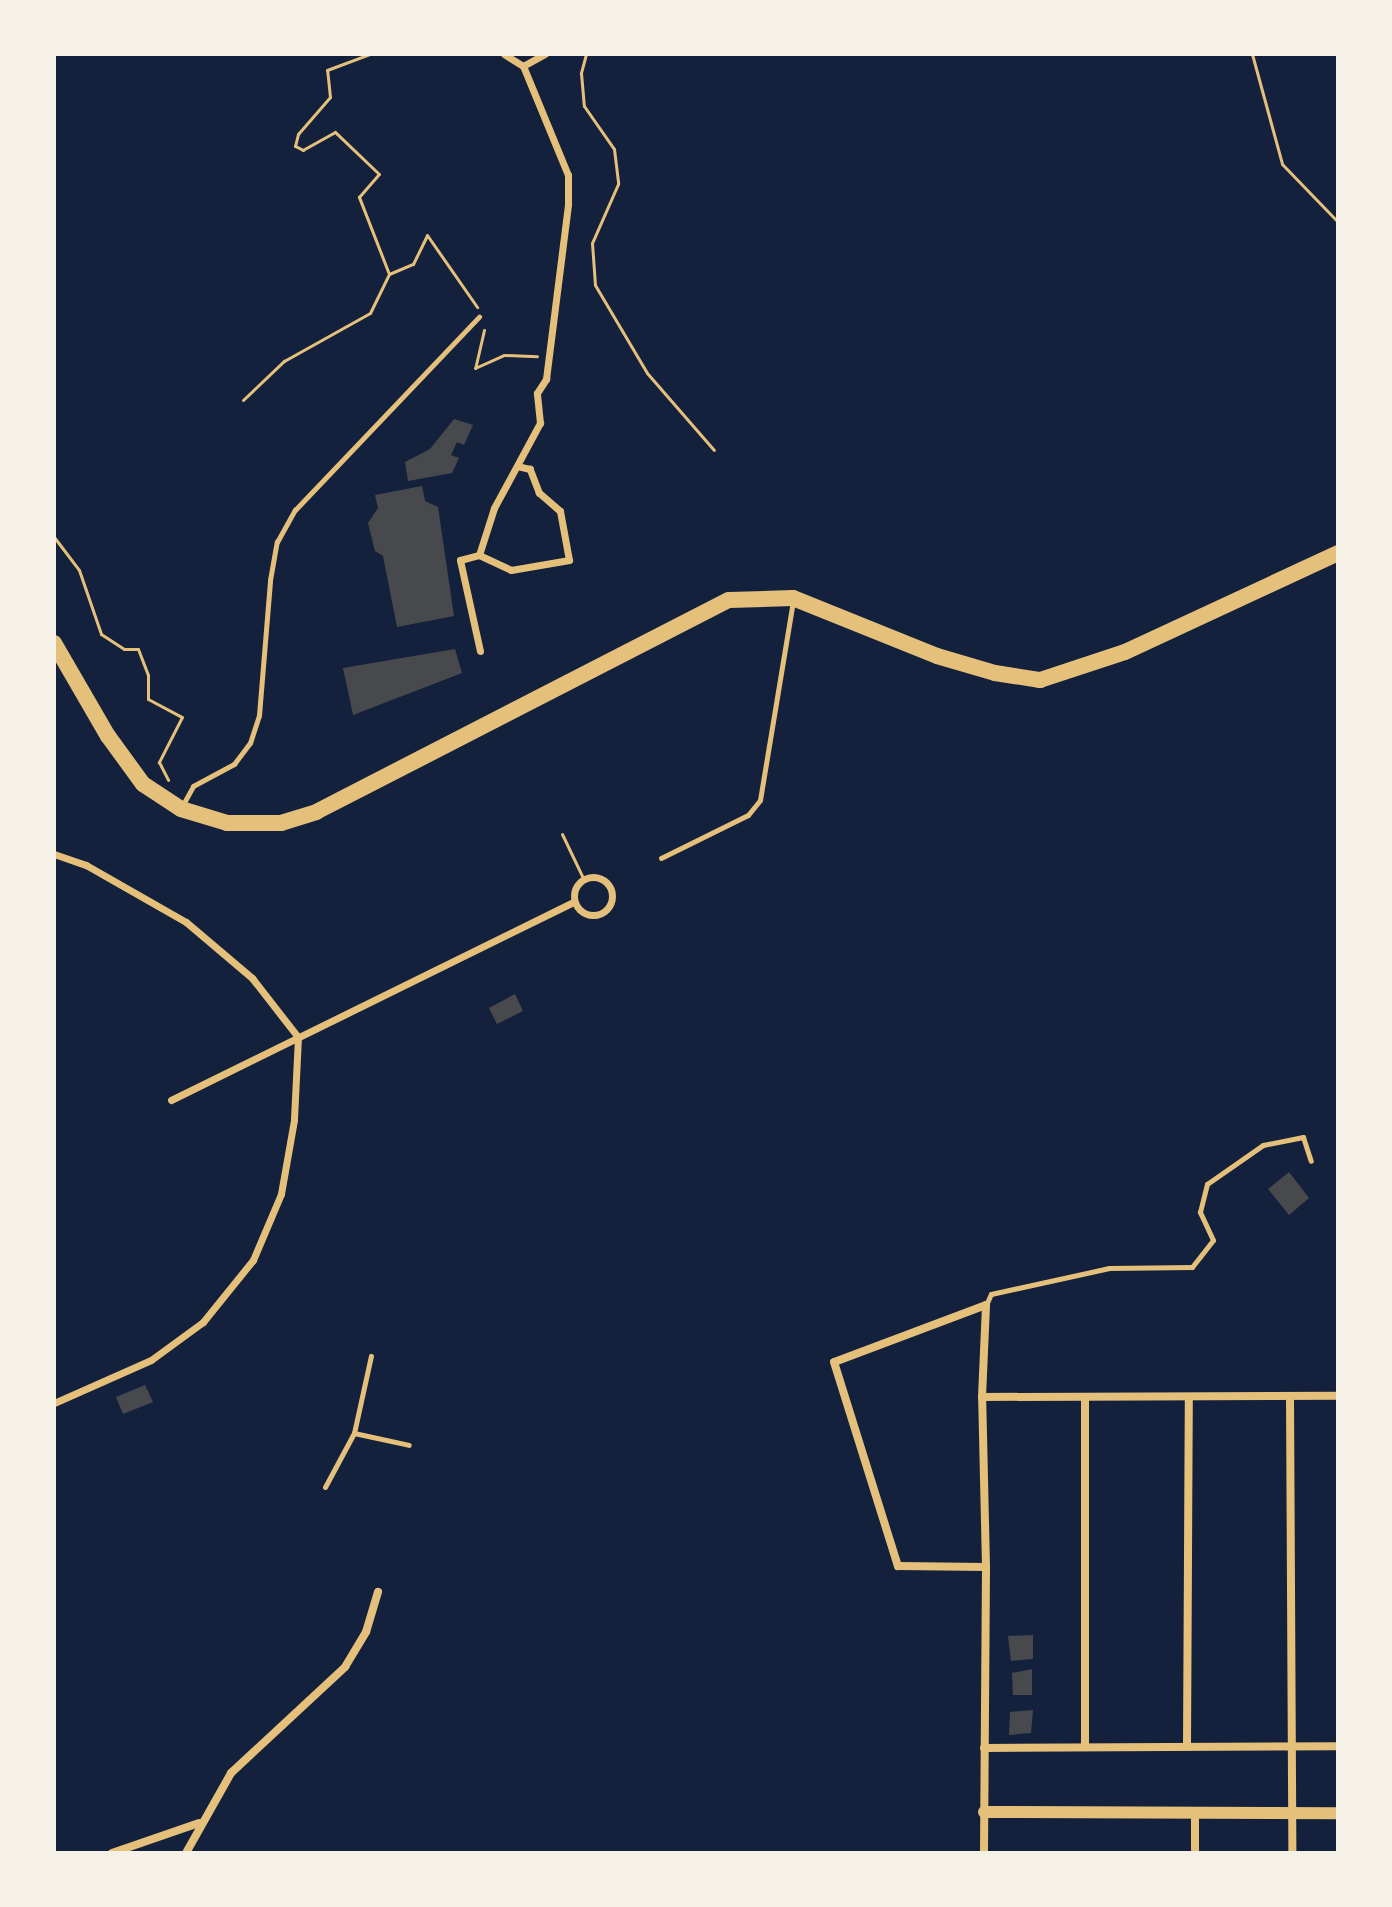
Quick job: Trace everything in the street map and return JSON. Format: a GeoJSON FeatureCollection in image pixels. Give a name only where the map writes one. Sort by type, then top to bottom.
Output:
{"type":"FeatureCollection","features":[{"type":"Feature","properties":{"kind":"main road"},"geometry":{"type":"LineString","coordinates":[[54,643],[108,736],[143,784],[181,809],[227,823],[281,823],[316,812],[729,600],[793,598],[937,656],[995,673],[1040,680],[1125,652],[1338,553]]}},
{"type":"Feature","properties":{"kind":"street"},"geometry":{"type":"LineString","coordinates":[[479,555],[494,508],[540,423],[537,393],[549,356],[568,175],[523,66],[504,54]]}},
{"type":"Feature","properties":{"kind":"street"},"geometry":{"type":"LineString","coordinates":[[523,66],[545,54]]}},
{"type":"Feature","properties":{"kind":"street"},"geometry":{"type":"LineString","coordinates":[[480,651],[460,560],[479,555],[511,570],[569,560],[560,511],[539,493],[530,469],[517,466]]}},
{"type":"Feature","properties":{"kind":"street"},"geometry":{"type":"LineString","coordinates":[[54,854],[86,865],[186,922],[252,978],[298,1037],[294,1120],[281,1194],[253,1260],[203,1322],[151,1360],[54,1403]]}},
{"type":"Feature","properties":{"kind":"street"},"geometry":{"type":"LineString","coordinates":[[583,878],[606,880],[611,903],[593,916],[574,902],[574,889],[583,878]]}},
{"type":"Feature","properties":{"kind":"street"},"geometry":{"type":"LineString","coordinates":[[171,1100],[574,902]]}},
{"type":"Feature","properties":{"kind":"street"},"geometry":{"type":"LineString","coordinates":[[984,1853],[986,1567],[982,1397],[986,1305],[834,1362],[898,1566],[986,1567]]}},
{"type":"Feature","properties":{"kind":"street"},"geometry":{"type":"LineString","coordinates":[[1290,1396],[1289,1745],[1292,1853]]}},
{"type":"Feature","properties":{"kind":"street"},"geometry":{"type":"LineString","coordinates":[[982,1397],[1338,1396]]}},
{"type":"Feature","properties":{"kind":"street"},"geometry":{"type":"LineString","coordinates":[[1085,1397],[1085,1744]]}},
{"type":"Feature","properties":{"kind":"street"},"geometry":{"type":"LineString","coordinates":[[1187,1746],[1189,1397]]}},
{"type":"Feature","properties":{"kind":"street"},"geometry":{"type":"LineString","coordinates":[[186,1853],[199,1823],[231,1773],[345,1667],[366,1632],[378,1592]]}},
{"type":"Feature","properties":{"kind":"street"},"geometry":{"type":"LineString","coordinates":[[984,1748],[1085,1744],[1338,1746]]}},
{"type":"Feature","properties":{"kind":"street"},"geometry":{"type":"LineString","coordinates":[[984,1812],[1338,1813]]}},
{"type":"Feature","properties":{"kind":"street"},"geometry":{"type":"LineString","coordinates":[[1195,1812],[1195,1853]]}},
{"type":"Feature","properties":{"kind":"street"},"geometry":{"type":"LineString","coordinates":[[112,1853],[199,1823]]}},
{"type":"Feature","properties":{"kind":"lane"},"geometry":{"type":"LineString","coordinates":[[181,809],[193,786],[234,764],[250,743],[259,715],[270,580],[277,542],[295,510],[479,317]]}},
{"type":"Feature","properties":{"kind":"lane"},"geometry":{"type":"LineString","coordinates":[[661,858],[748,815],[760,800],[793,598]]}},
{"type":"Feature","properties":{"kind":"lane"},"geometry":{"type":"LineString","coordinates":[[986,1305],[991,1294],[1109,1268],[1192,1267],[1213,1240],[1200,1212],[1207,1184],[1263,1145],[1303,1137],[1311,1161]]}},
{"type":"Feature","properties":{"kind":"lane"},"geometry":{"type":"LineString","coordinates":[[325,1487],[354,1433],[371,1356]]}},
{"type":"Feature","properties":{"kind":"lane"},"geometry":{"type":"LineString","coordinates":[[354,1433],[409,1445]]}},
{"type":"Feature","properties":{"kind":"path"},"geometry":{"type":"LineString","coordinates":[[370,54],[327,70],[330,97],[298,134],[295,146],[303,150],[335,132],[379,174],[359,197],[389,274]]}},
{"type":"Feature","properties":{"kind":"path"},"geometry":{"type":"LineString","coordinates":[[586,54],[581,73],[584,106],[614,149],[618,184],[592,243],[595,285],[647,373],[714,450]]}},
{"type":"Feature","properties":{"kind":"path"},"geometry":{"type":"LineString","coordinates":[[1252,54],[1282,164],[1338,222]]}},
{"type":"Feature","properties":{"kind":"path"},"geometry":{"type":"LineString","coordinates":[[243,400],[284,361],[370,313],[389,274],[413,264],[427,235],[475,298],[485,333],[475,368],[504,355],[549,356]]}},
{"type":"Feature","properties":{"kind":"path"},"geometry":{"type":"LineString","coordinates":[[54,537],[79,570],[101,634],[124,649],[138,649],[148,675],[148,699],[182,717],[159,762],[181,809]]}},
{"type":"Feature","properties":{"kind":"path"},"geometry":{"type":"LineString","coordinates":[[562,834],[583,878]]}},
{"type":"Feature","properties":{"kind":"building"},"geometry":{"type":"Polygon","coordinates":[[[454,419],[473,425],[464,445],[457,442],[451,455],[459,458],[452,473],[408,481],[405,462],[430,449],[454,419]]]}},
{"type":"Feature","properties":{"kind":"building"},"geometry":{"type":"Polygon","coordinates":[[[422,486],[425,501],[438,507],[454,616],[397,627],[383,556],[375,551],[368,523],[378,508],[375,495],[422,486]]]}},
{"type":"Feature","properties":{"kind":"building"},"geometry":{"type":"Polygon","coordinates":[[[455,649],[462,673],[353,715],[343,668],[455,649]]]}},
{"type":"Feature","properties":{"kind":"building"},"geometry":{"type":"Polygon","coordinates":[[[515,994],[523,1011],[497,1024],[489,1008],[515,994]]]}},
{"type":"Feature","properties":{"kind":"building"},"geometry":{"type":"Polygon","coordinates":[[[1289,1172],[1309,1198],[1289,1215],[1268,1189],[1289,1172]]]}},
{"type":"Feature","properties":{"kind":"building"},"geometry":{"type":"Polygon","coordinates":[[[145,1385],[153,1402],[123,1414],[116,1397],[145,1385]]]}},
{"type":"Feature","properties":{"kind":"building"},"geometry":{"type":"Polygon","coordinates":[[[1033,1635],[1033,1659],[1011,1661],[1008,1636],[1033,1635]]]}},
{"type":"Feature","properties":{"kind":"building"},"geometry":{"type":"Polygon","coordinates":[[[1032,1669],[1032,1695],[1013,1695],[1012,1673],[1032,1669]]]}},
{"type":"Feature","properties":{"kind":"building"},"geometry":{"type":"Polygon","coordinates":[[[1033,1710],[1031,1733],[1009,1735],[1010,1712],[1033,1710]]]}}]}
